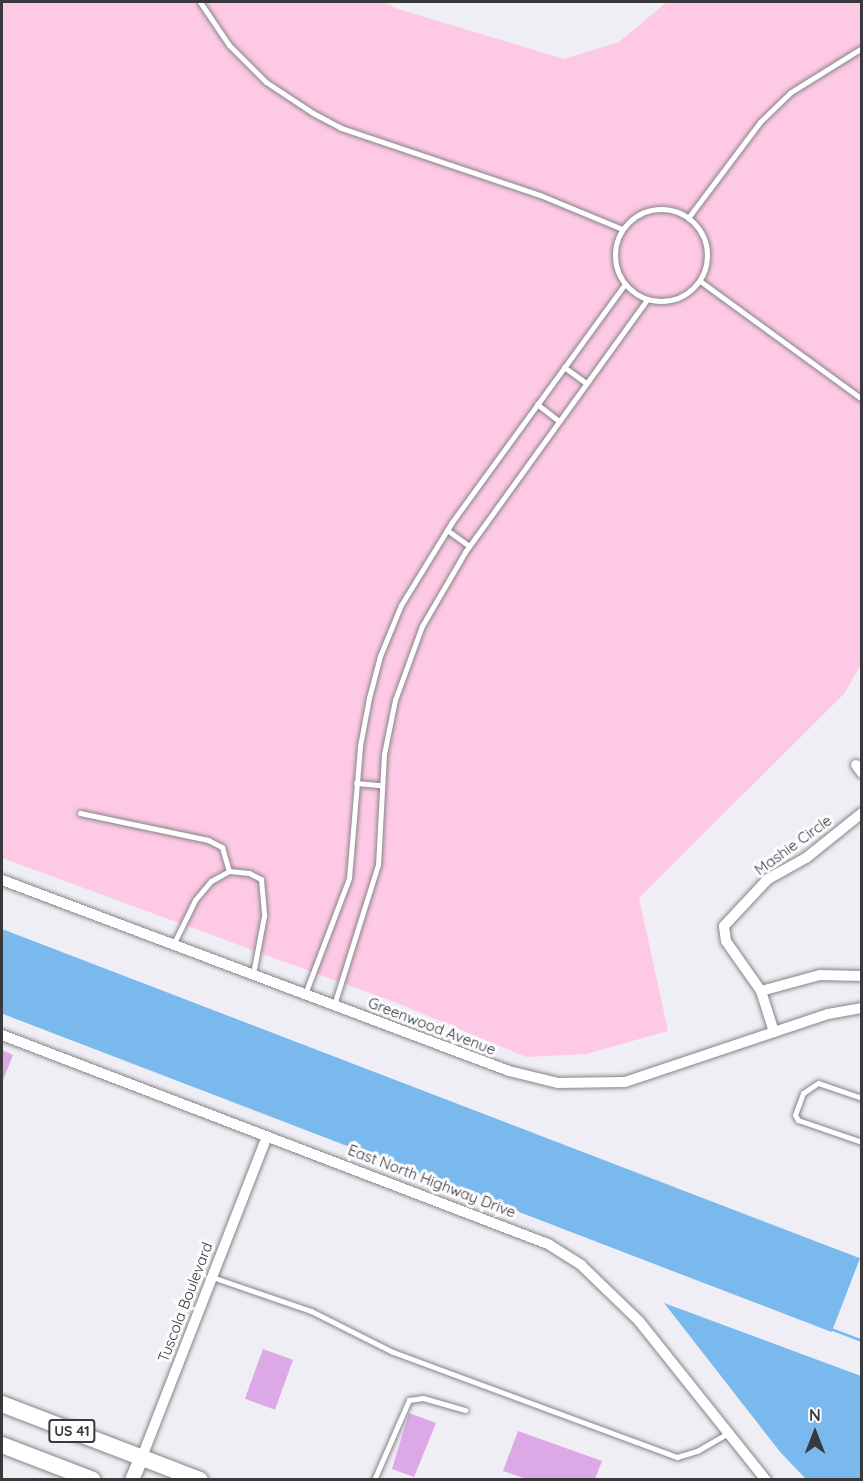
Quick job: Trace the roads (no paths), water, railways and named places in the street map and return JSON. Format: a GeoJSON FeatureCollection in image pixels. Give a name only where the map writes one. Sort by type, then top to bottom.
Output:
{"type":"FeatureCollection","features":[{"type":"Feature","properties":{"kind":"main road","name":"US 41"},"geometry":{"type":"LineString","coordinates":[[2,1404],[201,1479]]}},
{"type":"Feature","properties":{"kind":"main road","name":"US 41"},"geometry":{"type":"LineString","coordinates":[[2,1445],[93,1479]]}},
{"type":"Feature","properties":{"kind":"street","name":"Mashie Circle"},"geometry":{"type":"LineString","coordinates":[[774,1032],[761,991],[726,941],[724,926],[728,918],[768,879],[806,858],[861,813]]}},
{"type":"Feature","properties":{"kind":"street","name":"Greenwood Avenue"},"geometry":{"type":"LineString","coordinates":[[2,880],[508,1071],[535,1079],[581,1085],[652,1075],[774,1032],[861,1008]]}},
{"type":"Feature","properties":{"kind":"street"},"geometry":{"type":"LineString","coordinates":[[761,991],[820,975],[861,976]]}},
{"type":"Feature","properties":{"kind":"street","name":"East North Highway Drive"},"geometry":{"type":"LineString","coordinates":[[2,1035],[519,1230],[573,1260],[639,1321],[766,1479]]}},
{"type":"Feature","properties":{"kind":"street","name":"Tuscola Boulevard"},"geometry":{"type":"LineString","coordinates":[[132,1479],[267,1136]]}},
{"type":"Feature","properties":{"kind":"lane"},"geometry":{"type":"LineString","coordinates":[[200,2],[229,45],[243,60],[266,82],[313,113],[341,128],[540,195],[622,230]]}},
{"type":"Feature","properties":{"kind":"lane"},"geometry":{"type":"LineString","coordinates":[[688,218],[760,122],[790,92],[861,48]]}},
{"type":"Feature","properties":{"kind":"lane"},"geometry":{"type":"LineString","coordinates":[[655,209],[671,210],[688,218],[705,238],[708,253],[700,281],[676,299],[647,300],[625,284],[615,268],[614,252],[622,230],[639,214],[655,209]]}},
{"type":"Feature","properties":{"kind":"lane"},"geometry":{"type":"LineString","coordinates":[[700,281],[861,399]]}},
{"type":"Feature","properties":{"kind":"lane"},"geometry":{"type":"LineString","coordinates":[[305,994],[349,878],[356,783],[363,727],[380,656],[416,576],[625,284]]}},
{"type":"Feature","properties":{"kind":"lane"},"geometry":{"type":"LineString","coordinates":[[334,1005],[378,865],[381,785],[395,700],[422,626],[469,546],[647,300]]}},
{"type":"Feature","properties":{"kind":"lane"},"geometry":{"type":"LineString","coordinates":[[564,367],[586,383]]}},
{"type":"Feature","properties":{"kind":"lane"},"geometry":{"type":"LineString","coordinates":[[537,404],[559,421]]}},
{"type":"Feature","properties":{"kind":"lane"},"geometry":{"type":"LineString","coordinates":[[447,530],[469,546]]}},
{"type":"Feature","properties":{"kind":"lane"},"geometry":{"type":"LineString","coordinates":[[356,783],[381,785]]}},
{"type":"Feature","properties":{"kind":"lane"},"geometry":{"type":"LineString","coordinates":[[80,813],[208,840],[222,847],[229,871]]}},
{"type":"Feature","properties":{"kind":"lane"},"geometry":{"type":"LineString","coordinates":[[173,945],[195,900],[211,881],[229,871],[239,870],[261,879],[264,916],[253,975]]}},
{"type":"Feature","properties":{"kind":"lane"},"geometry":{"type":"LineString","coordinates":[[861,1098],[818,1083],[803,1093],[795,1115],[798,1120],[861,1142]]}},
{"type":"Feature","properties":{"kind":"lane"},"geometry":{"type":"LineString","coordinates":[[212,1277],[311,1311],[393,1352],[677,1457],[728,1434]]}},
{"type":"Feature","properties":{"kind":"lane"},"geometry":{"type":"LineString","coordinates":[[374,1479],[409,1400],[423,1398],[465,1410]]}},
{"type":"Feature","properties":{"kind":"water"},"geometry":{"type":"Polygon","coordinates":[[[2,929],[860,1258],[832,1332],[2,1014],[2,929]]]}},
{"type":"Feature","properties":{"kind":"water"},"geometry":{"type":"Polygon","coordinates":[[[556,1224],[861,1339],[861,1342],[830,1330],[556,1224]]]}},
{"type":"Feature","properties":{"kind":"water"},"geometry":{"type":"Polygon","coordinates":[[[664,1303],[861,1376],[861,1479],[806,1479],[781,1453],[664,1303]]]}}]}
